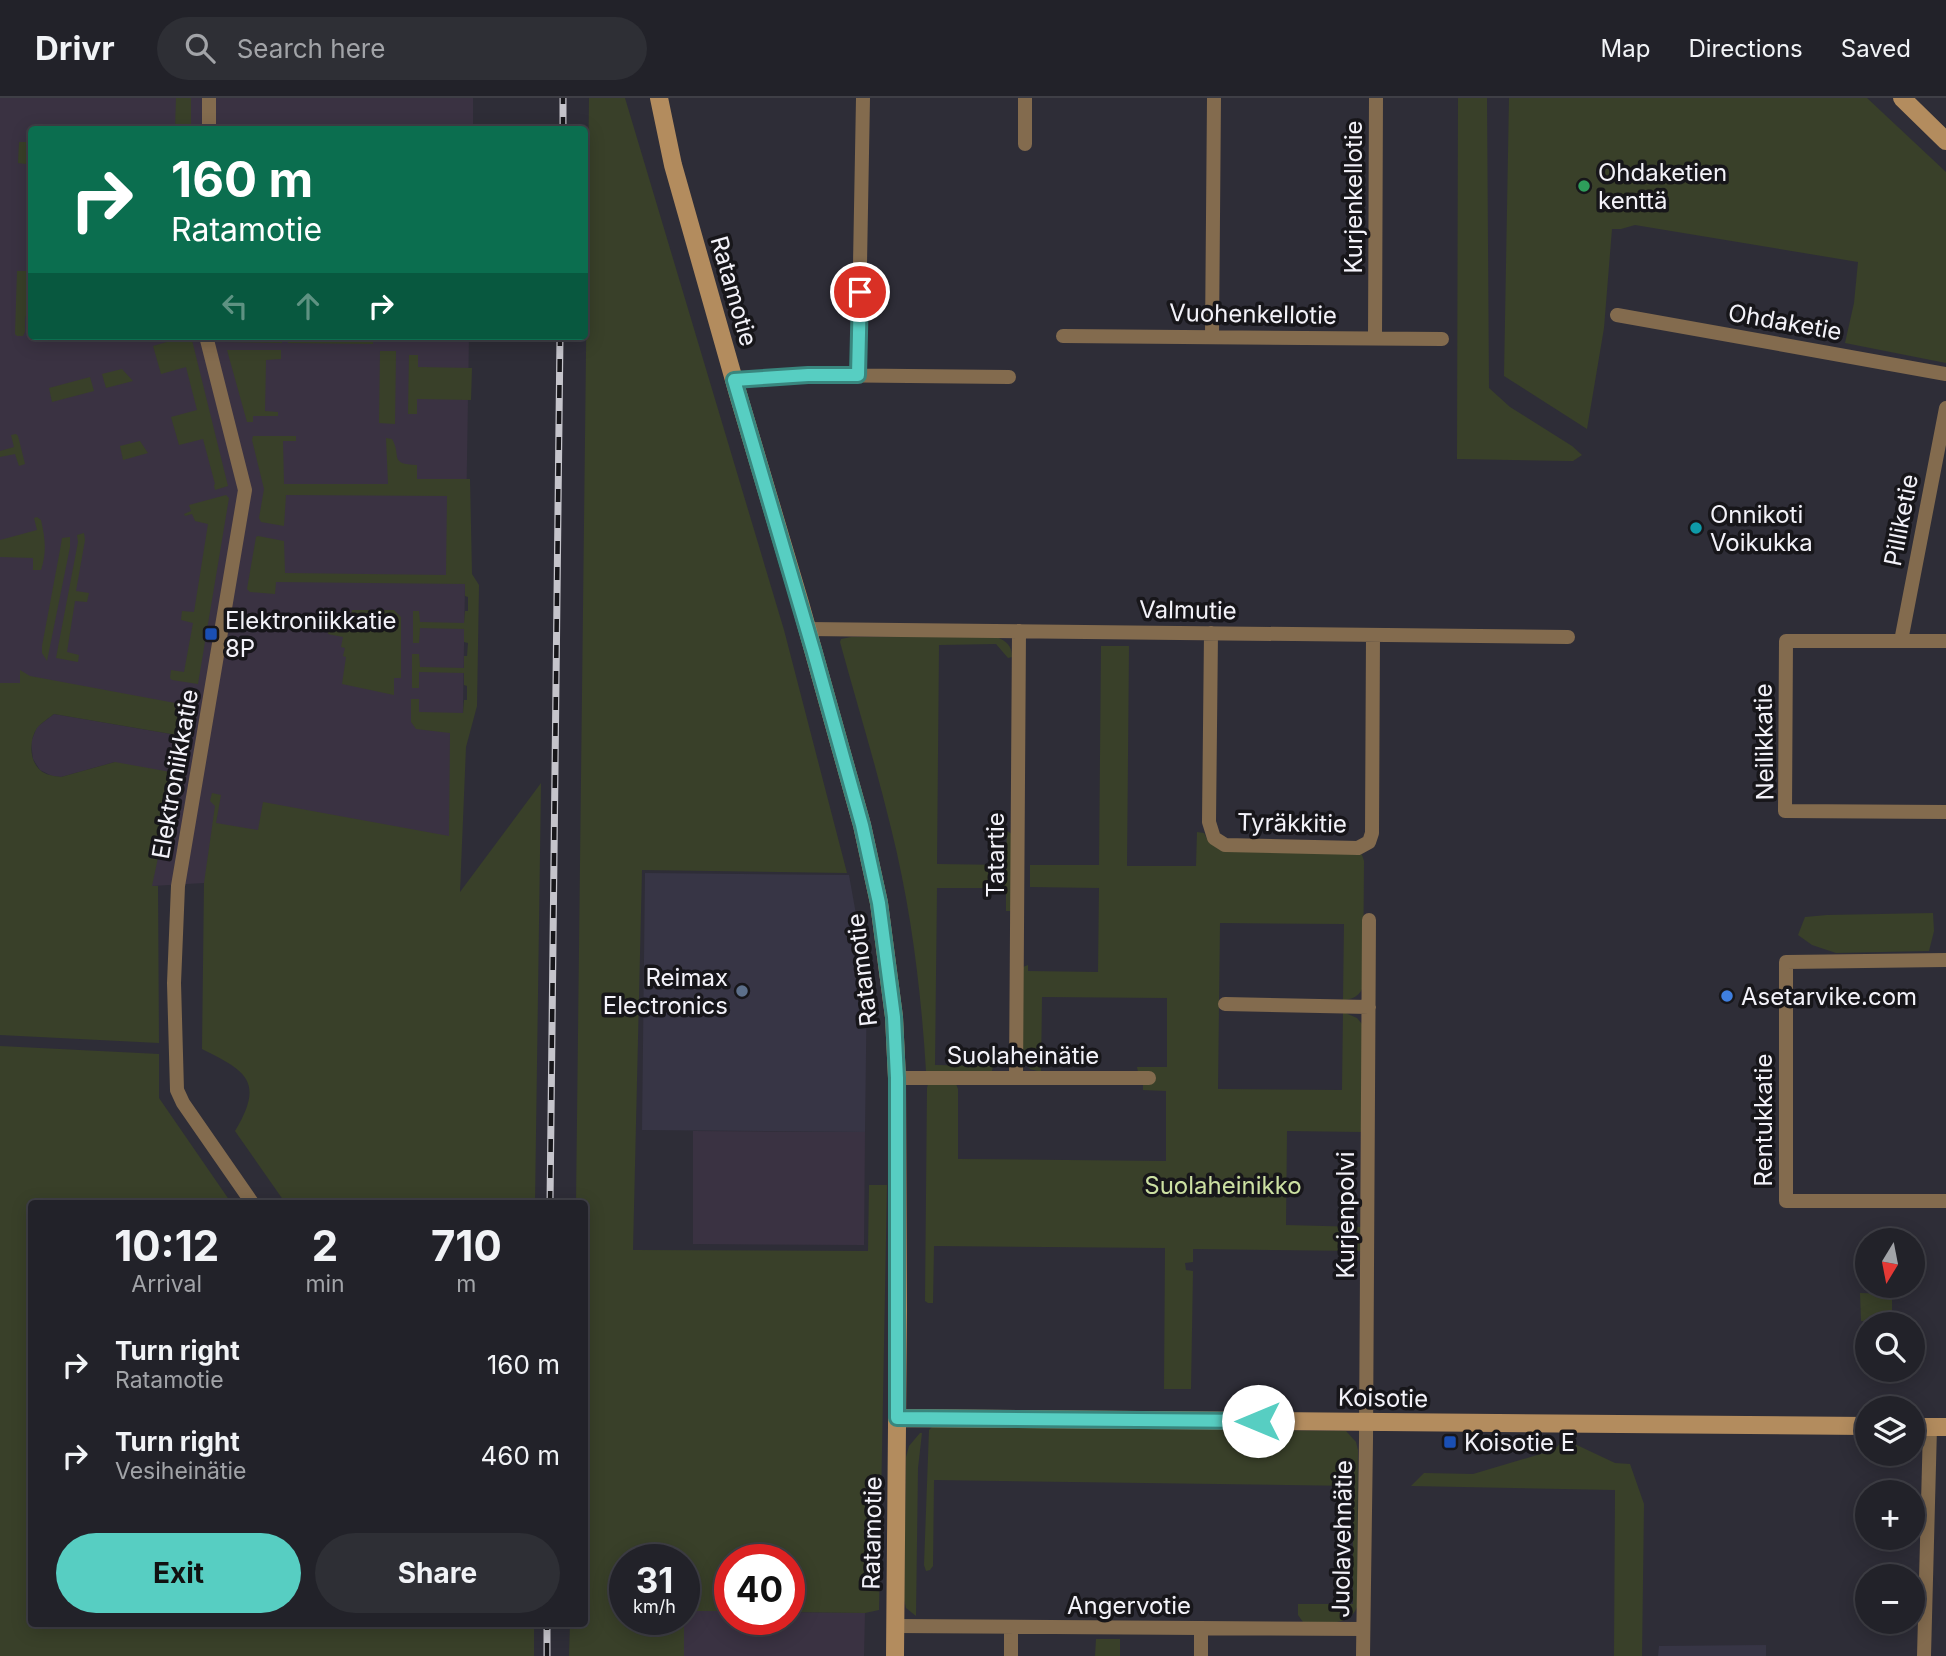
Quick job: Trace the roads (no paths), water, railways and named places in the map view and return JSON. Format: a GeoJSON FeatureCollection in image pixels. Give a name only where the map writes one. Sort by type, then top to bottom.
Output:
{"type":"FeatureCollection","features":[{"type":"Feature","properties":{"kind":"street"},"geometry":{"type":"LineString","coordinates":[[209,98],[209,126]]}},
{"type":"Feature","properties":{"kind":"street","name":"Ratamotie"},"geometry":{"type":"LineString","coordinates":[[659,98],[673,165],[862,825],[879,903],[894,1017],[897,1078],[895,1656]]}},
{"type":"Feature","properties":{"kind":"street"},"geometry":{"type":"LineString","coordinates":[[858,375],[863,98]]}},
{"type":"Feature","properties":{"kind":"street"},"geometry":{"type":"LineString","coordinates":[[1025,98],[1026,144]]}},
{"type":"Feature","properties":{"kind":"street"},"geometry":{"type":"LineString","coordinates":[[1212,336],[1214,98]]}},
{"type":"Feature","properties":{"kind":"street","name":"Kurjenkellotie"},"geometry":{"type":"LineString","coordinates":[[1375,338],[1376,98]]}},
{"type":"Feature","properties":{"kind":"street"},"geometry":{"type":"LineString","coordinates":[[1902,98],[1946,141]]}},
{"type":"Feature","properties":{"kind":"street","name":"Ohdaketie"},"geometry":{"type":"LineString","coordinates":[[1617,315],[1946,374]]}},
{"type":"Feature","properties":{"kind":"street","name":"Vuohenkellotie"},"geometry":{"type":"LineString","coordinates":[[1063,335],[1442,339]]}},
{"type":"Feature","properties":{"kind":"street","name":"Elektroniikkatie"},"geometry":{"type":"LineString","coordinates":[[207,340],[245,490],[178,886],[174,983],[177,1090],[183,1103],[250,1200]]}},
{"type":"Feature","properties":{"kind":"street"},"geometry":{"type":"LineString","coordinates":[[734,380],[808,375],[1009,377]]}},
{"type":"Feature","properties":{"kind":"street","name":"Pilliketie"},"geometry":{"type":"LineString","coordinates":[[1901,641],[1946,408]]}},
{"type":"Feature","properties":{"kind":"street","name":"Valmutie"},"geometry":{"type":"LineString","coordinates":[[807,629],[1568,637]]}},
{"type":"Feature","properties":{"kind":"street","name":"Tatartie"},"geometry":{"type":"LineString","coordinates":[[1016,1078],[1019,631]]}},
{"type":"Feature","properties":{"kind":"street","name":"Tyräkkitie"},"geometry":{"type":"LineString","coordinates":[[1211,634],[1209,822],[1214,838],[1225,845],[1358,848],[1369,842],[1372,833],[1373,635]]}},
{"type":"Feature","properties":{"kind":"street","name":"Neilikkatie"},"geometry":{"type":"LineString","coordinates":[[1901,641],[1786,641],[1785,811],[1946,812]]}},
{"type":"Feature","properties":{"kind":"street"},"geometry":{"type":"LineString","coordinates":[[1901,641],[1946,641]]}},
{"type":"Feature","properties":{"kind":"street","name":"Kurjenpolvi"},"geometry":{"type":"LineString","coordinates":[[1366,1422],[1369,920]]}},
{"type":"Feature","properties":{"kind":"street","name":"Rentukkatie"},"geometry":{"type":"LineString","coordinates":[[1946,960],[1786,962],[1786,1201],[1946,1201]]}},
{"type":"Feature","properties":{"kind":"street"},"geometry":{"type":"LineString","coordinates":[[1225,1004],[1369,1007]]}},
{"type":"Feature","properties":{"kind":"street","name":"Suolaheinätie"},"geometry":{"type":"LineString","coordinates":[[897,1078],[1149,1078]]}},
{"type":"Feature","properties":{"kind":"street","name":"Koisotie"},"geometry":{"type":"LineString","coordinates":[[897,1418],[1855,1426]]}},
{"type":"Feature","properties":{"kind":"street","name":"Juolavehnätie"},"geometry":{"type":"LineString","coordinates":[[1363,1656],[1366,1422]]}},
{"type":"Feature","properties":{"kind":"street"},"geometry":{"type":"LineString","coordinates":[[1924,1656],[1929,1427]]}},
{"type":"Feature","properties":{"kind":"street","name":"Angervotie"},"geometry":{"type":"LineString","coordinates":[[895,1626],[1363,1629]]}},
{"type":"Feature","properties":{"kind":"street"},"geometry":{"type":"LineString","coordinates":[[1011,1627],[1011,1656]]}},
{"type":"Feature","properties":{"kind":"street"},"geometry":{"type":"LineString","coordinates":[[1201,1628],[1201,1656]]}},
{"type":"Feature","properties":{"kind":"railway"},"geometry":{"type":"LineString","coordinates":[[563,98],[563,126]]}},
{"type":"Feature","properties":{"kind":"railway"},"geometry":{"type":"LineString","coordinates":[[550,1200],[560,340]]}},
{"type":"Feature","properties":{"kind":"railway"},"geometry":{"type":"LineString","coordinates":[[547,1627],[547,1656]]}},
{"type":"Feature","properties":{"kind":"place","name":"Ohdaketien kenttä"},"geometry":{"type":"Point","coordinates":[1584,186]}},
{"type":"Feature","properties":{"kind":"place","name":"Onnikoti Voikukka"},"geometry":{"type":"Point","coordinates":[1696,528]}},
{"type":"Feature","properties":{"kind":"place","name":"Elektroniikkatie 8P"},"geometry":{"type":"Point","coordinates":[211,634]}},
{"type":"Feature","properties":{"kind":"place","name":"Reimax Electronics"},"geometry":{"type":"Point","coordinates":[742,991]}},
{"type":"Feature","properties":{"kind":"place","name":"Asetarvike.com"},"geometry":{"type":"Point","coordinates":[1727,996]}},
{"type":"Feature","properties":{"kind":"place","name":"Koisotie E"},"geometry":{"type":"Point","coordinates":[1450,1442]}},
{"type":"Feature","properties":{"kind":"park label","name":"Suolaheinikko"},"geometry":{"type":"Point","coordinates":[1223,1185]}}]}
